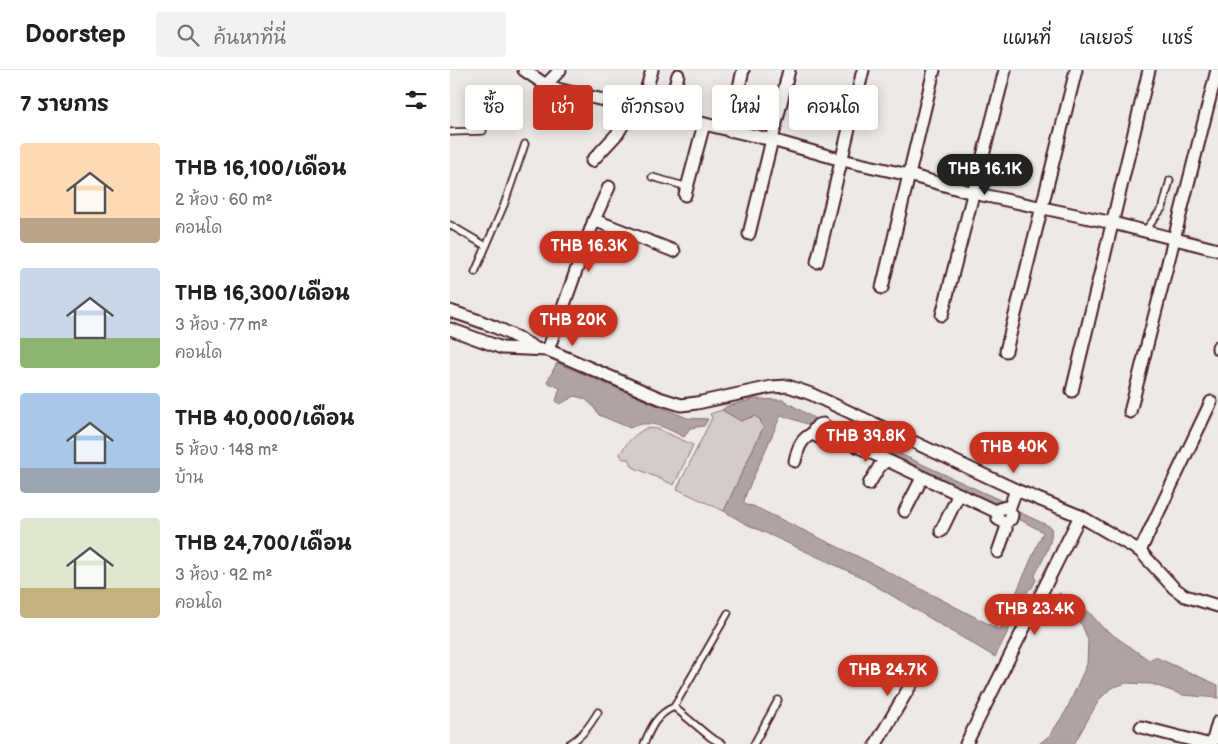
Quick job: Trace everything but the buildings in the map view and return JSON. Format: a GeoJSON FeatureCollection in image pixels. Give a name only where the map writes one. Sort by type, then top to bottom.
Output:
{"type":"FeatureCollection","features":[{"type":"Feature","properties":{"kind":"street"},"geometry":{"type":"LineString","coordinates":[[524,70],[546,85],[560,70]]}},
{"type":"Feature","properties":{"kind":"street"},"geometry":{"type":"LineString","coordinates":[[643,85],[652,70]]}},
{"type":"Feature","properties":{"kind":"street"},"geometry":{"type":"LineString","coordinates":[[729,131],[744,70]]}},
{"type":"Feature","properties":{"kind":"street"},"geometry":{"type":"LineString","coordinates":[[749,234],[788,70]]}},
{"type":"Feature","properties":{"kind":"street"},"geometry":{"type":"LineString","coordinates":[[817,262],[863,70]]}},
{"type":"Feature","properties":{"kind":"street"},"geometry":{"type":"LineString","coordinates":[[882,288],[934,70]]}},
{"type":"Feature","properties":{"kind":"street"},"geometry":{"type":"LineString","coordinates":[[942,315],[1005,70]]}},
{"type":"Feature","properties":{"kind":"street"},"geometry":{"type":"LineString","coordinates":[[1006,351],[1076,70]]}},
{"type":"Feature","properties":{"kind":"street"},"geometry":{"type":"LineString","coordinates":[[1072,390],[1149,70]]}},
{"type":"Feature","properties":{"kind":"street"},"geometry":{"type":"LineString","coordinates":[[1130,412],[1217,70]]}},
{"type":"Feature","properties":{"kind":"street"},"geometry":{"type":"LineString","coordinates":[[675,85],[678,75]]}},
{"type":"Feature","properties":{"kind":"street"},"geometry":{"type":"LineString","coordinates":[[686,191],[704,124],[772,140],[842,160],[909,175],[973,193],[1145,231],[1218,250]]}},
{"type":"Feature","properties":{"kind":"street"},"geometry":{"type":"LineString","coordinates":[[592,161],[619,130]]}},
{"type":"Feature","properties":{"kind":"street"},"geometry":{"type":"LineString","coordinates":[[542,349],[609,187]]}},
{"type":"Feature","properties":{"kind":"street"},"geometry":{"type":"LineString","coordinates":[[594,220],[674,252]]}},
{"type":"Feature","properties":{"kind":"street"},"geometry":{"type":"LineString","coordinates":[[450,311],[496,326],[542,349],[659,398],[681,405],[771,387],[788,386],[834,405],[1016,490],[1080,516],[1140,551],[1174,588],[1185,596],[1218,606]]}},
{"type":"Feature","properties":{"kind":"street"},"geometry":{"type":"LineString","coordinates":[[450,329],[502,348],[542,349]]}},
{"type":"Feature","properties":{"kind":"street"},"geometry":{"type":"LineString","coordinates":[[1140,551],[1211,402]]}},
{"type":"Feature","properties":{"kind":"street"},"geometry":{"type":"LineString","coordinates":[[795,461],[804,438],[814,433],[817,437],[823,438],[834,405]]}},
{"type":"Feature","properties":{"kind":"street"},"geometry":{"type":"LineString","coordinates":[[827,429],[922,478],[997,512]]}},
{"type":"Feature","properties":{"kind":"street"},"geometry":{"type":"LineString","coordinates":[[869,484],[879,467],[886,460]]}},
{"type":"Feature","properties":{"kind":"street"},"geometry":{"type":"LineString","coordinates":[[905,511],[922,478]]}},
{"type":"Feature","properties":{"kind":"street"},"geometry":{"type":"LineString","coordinates":[[997,512],[1000,521],[1006,522],[1011,519],[1012,515],[1009,509],[1016,490]]}},
{"type":"Feature","properties":{"kind":"street"},"geometry":{"type":"LineString","coordinates":[[941,531],[959,494]]}},
{"type":"Feature","properties":{"kind":"street"},"geometry":{"type":"LineString","coordinates":[[997,512],[1002,507],[1009,509]]}},
{"type":"Feature","properties":{"kind":"street"},"geometry":{"type":"LineString","coordinates":[[966,744],[1080,516]]}},
{"type":"Feature","properties":{"kind":"street"},"geometry":{"type":"LineString","coordinates":[[998,552],[1006,529],[1006,522]]}},
{"type":"Feature","properties":{"kind":"street"},"geometry":{"type":"LineString","coordinates":[[876,744],[923,664]]}},
{"type":"Feature","properties":{"kind":"street"},"geometry":{"type":"LineString","coordinates":[[1212,744],[1218,722]]}},
{"type":"Feature","properties":{"kind":"street"},"geometry":{"type":"LineString","coordinates":[[1141,727],[1207,744]]}},
{"type":"Feature","properties":{"kind":"lane"},"geometry":{"type":"LineString","coordinates":[[450,132],[484,131]]}},
{"type":"Feature","properties":{"kind":"lane"},"geometry":{"type":"LineString","coordinates":[[475,272],[504,205],[525,144]]}},
{"type":"Feature","properties":{"kind":"lane"},"geometry":{"type":"LineString","coordinates":[[652,177],[686,191]]}},
{"type":"Feature","properties":{"kind":"lane"},"geometry":{"type":"LineString","coordinates":[[1145,231],[1163,207],[1170,180]]}},
{"type":"Feature","properties":{"kind":"lane"},"geometry":{"type":"LineString","coordinates":[[450,225],[486,246]]}},
{"type":"Feature","properties":{"kind":"lane"},"geometry":{"type":"LineString","coordinates":[[644,744],[657,718],[664,711],[674,707],[728,613]]}},
{"type":"Feature","properties":{"kind":"lane"},"geometry":{"type":"LineString","coordinates":[[754,744],[778,700]]}},
{"type":"Feature","properties":{"kind":"lane"},"geometry":{"type":"LineString","coordinates":[[674,707],[710,737],[722,744]]}},
{"type":"Feature","properties":{"kind":"lane"},"geometry":{"type":"LineString","coordinates":[[569,744],[588,728],[598,712]]}},
{"type":"Feature","properties":{"kind":"shaded area"},"geometry":{"type":"Polygon","coordinates":[[[557,363],[687,418],[708,419],[704,426],[690,428],[684,437],[658,425],[644,424],[630,428],[599,415],[585,399],[575,396],[560,404],[556,401],[560,388],[547,382],[557,363]]]}},
{"type":"Feature","properties":{"kind":"shaded area"},"geometry":{"type":"Polygon","coordinates":[[[755,399],[783,400],[819,421],[810,425],[781,415],[746,494],[744,501],[746,505],[753,506],[867,561],[1000,630],[1043,532],[1017,518],[1019,512],[1051,527],[1051,539],[1035,575],[1036,580],[1032,588],[1029,589],[995,657],[859,576],[744,523],[724,511],[763,428],[760,419],[754,416],[741,421],[722,410],[727,406],[755,399]]]}},
{"type":"Feature","properties":{"kind":"shaded area"},"geometry":{"type":"Polygon","coordinates":[[[722,410],[741,421],[754,416],[760,419],[763,428],[724,511],[677,489],[712,418],[710,414],[722,410]]]}},
{"type":"Feature","properties":{"kind":"shaded area"},"geometry":{"type":"Polygon","coordinates":[[[833,423],[1002,501],[1002,505],[999,508],[831,431],[833,423]]]}},
{"type":"Feature","properties":{"kind":"shaded area"},"geometry":{"type":"Polygon","coordinates":[[[646,428],[658,429],[693,445],[674,485],[633,467],[629,459],[623,459],[620,454],[631,439],[646,428]]]}},
{"type":"Feature","properties":{"kind":"shaded area"},"geometry":{"type":"Polygon","coordinates":[[[1059,593],[1076,602],[1089,612],[1103,628],[1149,660],[1155,657],[1218,685],[1218,698],[1183,695],[1152,684],[1126,683],[1111,688],[1099,700],[1074,744],[1039,744],[1050,735],[1066,711],[1087,664],[1088,640],[1082,625],[1067,612],[1052,604],[1059,593]]]}}]}
